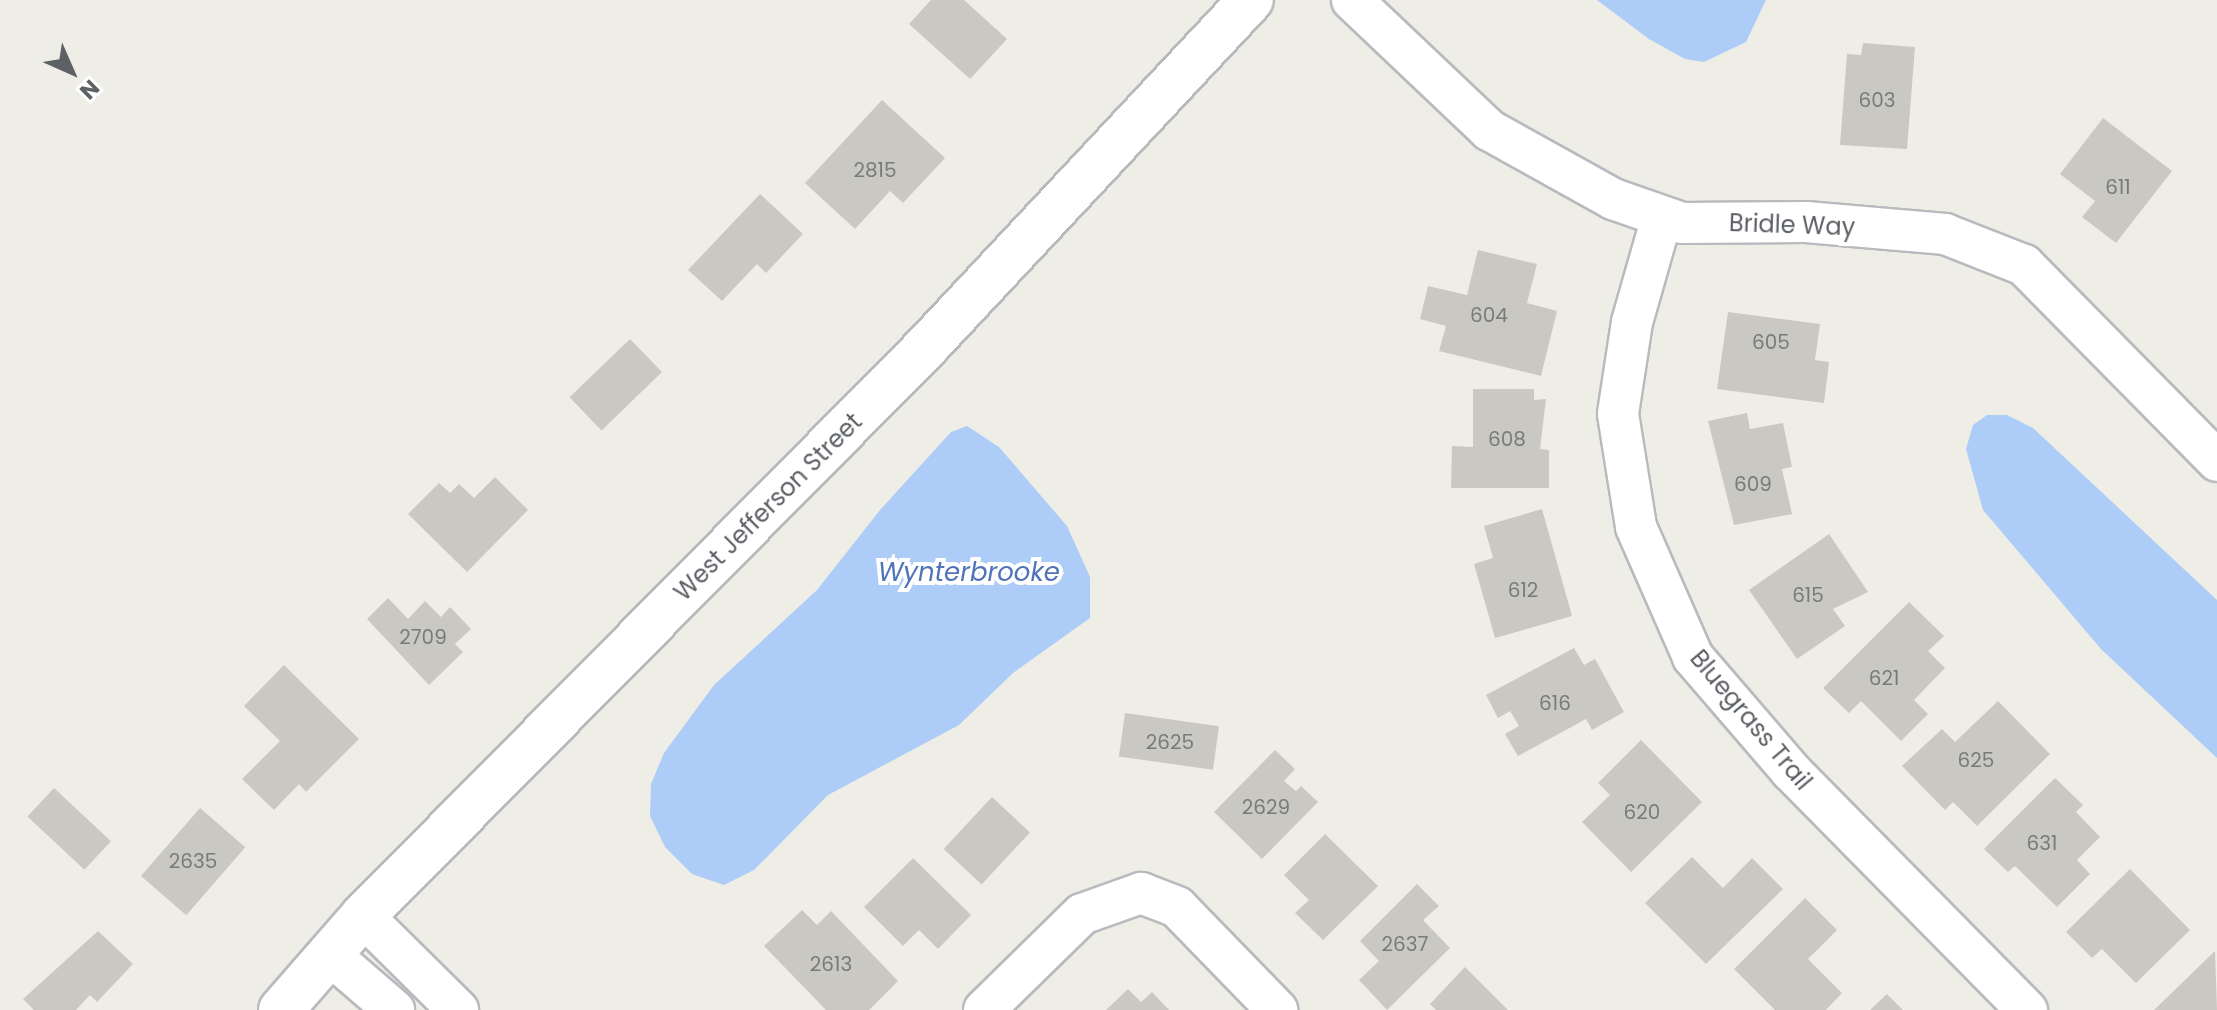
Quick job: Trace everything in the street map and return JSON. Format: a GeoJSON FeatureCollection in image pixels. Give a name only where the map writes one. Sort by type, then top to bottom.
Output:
{"type":"FeatureCollection","features":[{"type":"Feature","properties":{"kind":"street","name":"West Jefferson Street"},"geometry":{"type":"LineString","coordinates":[[281,1010],[363,916],[927,346],[1251,0]]}},
{"type":"Feature","properties":{"kind":"street","name":"Bridle Way"},"geometry":{"type":"LineString","coordinates":[[1352,0],[1489,130],[1613,199],[1682,223],[1806,222],[1945,234],[2024,265],[2217,461]]}},
{"type":"Feature","properties":{"kind":"street","name":"Bluegrass Trail"},"geometry":{"type":"LineString","coordinates":[[1662,217],[1632,322],[1618,414],[1636,527],[1693,657],[1791,771],[2027,1010]]}},
{"type":"Feature","properties":{"kind":"street"},"geometry":{"type":"LineString","coordinates":[[984,1010],[1082,914],[1141,893],[1177,907],[1277,1010]]}},
{"type":"Feature","properties":{"kind":"street"},"geometry":{"type":"LineString","coordinates":[[363,916],[458,1010]]}},
{"type":"Feature","properties":{"kind":"street"},"geometry":{"type":"LineString","coordinates":[[329,954],[394,1010]]}},
{"type":"Feature","properties":{"kind":"water"},"geometry":{"type":"Polygon","coordinates":[[[1597,0],[1766,0],[1746,42],[1704,62],[1685,59],[1649,39],[1597,0]]]}},
{"type":"Feature","properties":{"kind":"water"},"geometry":{"type":"Polygon","coordinates":[[[1987,415],[2007,415],[2033,428],[2217,600],[2217,758],[2101,649],[1983,510],[1966,449],[1973,425],[1987,415]]]}},
{"type":"Feature","properties":{"kind":"water","name":"Wynterbrooke"},"geometry":{"type":"Polygon","coordinates":[[[967,426],[999,447],[1067,526],[1090,577],[1090,618],[1013,673],[959,725],[828,795],[754,870],[724,885],[692,874],[665,847],[650,816],[651,784],[664,753],[714,685],[817,590],[880,510],[951,432],[967,426]]]}},
{"type":"Feature","properties":{"kind":"building"},"geometry":{"type":"Polygon","coordinates":[[[931,0],[964,0],[1007,39],[970,79],[909,24],[931,0]]]}},
{"type":"Feature","properties":{"kind":"building"},"geometry":{"type":"Polygon","coordinates":[[[1863,43],[1915,47],[1907,149],[1840,145],[1847,54],[1861,55],[1863,43]]]}},
{"type":"Feature","properties":{"kind":"building"},"geometry":{"type":"Polygon","coordinates":[[[882,100],[945,158],[903,203],[890,191],[855,229],[805,183],[882,100]]]}},
{"type":"Feature","properties":{"kind":"building"},"geometry":{"type":"Polygon","coordinates":[[[2103,118],[2172,171],[2116,243],[2082,217],[2095,201],[2060,174],[2103,118]]]}},
{"type":"Feature","properties":{"kind":"building"},"geometry":{"type":"Polygon","coordinates":[[[760,194],[803,234],[766,273],[757,264],[722,301],[688,270],[760,194]]]}},
{"type":"Feature","properties":{"kind":"building"},"geometry":{"type":"Polygon","coordinates":[[[1478,250],[1537,264],[1527,303],[1557,311],[1541,376],[1439,351],[1446,326],[1420,319],[1428,286],[1467,295],[1478,250]]]}},
{"type":"Feature","properties":{"kind":"building"},"geometry":{"type":"Polygon","coordinates":[[[1728,312],[1820,324],[1815,360],[1829,362],[1824,403],[1717,389],[1728,312]]]}},
{"type":"Feature","properties":{"kind":"building"},"geometry":{"type":"Polygon","coordinates":[[[630,339],[662,372],[602,430],[570,397],[630,339]]]}},
{"type":"Feature","properties":{"kind":"building"},"geometry":{"type":"Polygon","coordinates":[[[1473,389],[1534,389],[1534,400],[1546,399],[1540,449],[1549,450],[1549,488],[1451,488],[1452,446],[1473,447],[1473,389]]]}},
{"type":"Feature","properties":{"kind":"building"},"geometry":{"type":"Polygon","coordinates":[[[1747,413],[1750,429],[1783,423],[1792,467],[1782,469],[1792,514],[1734,525],[1708,421],[1747,413]]]}},
{"type":"Feature","properties":{"kind":"building"},"geometry":{"type":"Polygon","coordinates":[[[495,477],[528,510],[467,572],[408,514],[439,483],[450,493],[459,484],[474,498],[495,477]]]}},
{"type":"Feature","properties":{"kind":"building"},"geometry":{"type":"Polygon","coordinates":[[[1542,509],[1572,616],[1495,638],[1474,564],[1493,558],[1484,526],[1542,509]]]}},
{"type":"Feature","properties":{"kind":"building"},"geometry":{"type":"Polygon","coordinates":[[[1829,534],[1868,592],[1833,609],[1845,626],[1797,659],[1749,590],[1829,534]]]}},
{"type":"Feature","properties":{"kind":"building"},"geometry":{"type":"Polygon","coordinates":[[[388,598],[408,619],[425,601],[441,617],[450,607],[471,629],[455,644],[463,652],[429,685],[367,619],[388,598]]]}},
{"type":"Feature","properties":{"kind":"building"},"geometry":{"type":"Polygon","coordinates":[[[1909,602],[1944,636],[1928,651],[1945,668],[1914,700],[1928,714],[1901,741],[1861,701],[1849,713],[1823,688],[1909,602]]]}},
{"type":"Feature","properties":{"kind":"building"},"geometry":{"type":"Polygon","coordinates":[[[1574,648],[1584,665],[1595,659],[1624,712],[1592,730],[1586,719],[1518,756],[1505,734],[1519,726],[1510,711],[1498,718],[1486,695],[1574,648]]]}},
{"type":"Feature","properties":{"kind":"building"},"geometry":{"type":"Polygon","coordinates":[[[284,665],[359,739],[306,792],[299,784],[274,810],[242,779],[280,741],[244,706],[284,665]]]}},
{"type":"Feature","properties":{"kind":"building"},"geometry":{"type":"Polygon","coordinates":[[[1998,701],[2050,754],[1977,826],[1953,802],[1945,810],[1902,766],[1942,729],[1955,742],[1998,701]]]}},
{"type":"Feature","properties":{"kind":"building"},"geometry":{"type":"Polygon","coordinates":[[[1125,713],[1219,726],[1213,770],[1119,757],[1125,713]]]}},
{"type":"Feature","properties":{"kind":"building"},"geometry":{"type":"Polygon","coordinates":[[[1641,740],[1702,802],[1631,872],[1582,822],[1610,795],[1598,783],[1641,740]]]}},
{"type":"Feature","properties":{"kind":"building"},"geometry":{"type":"Polygon","coordinates":[[[1275,750],[1295,769],[1284,781],[1296,791],[1301,786],[1318,802],[1262,859],[1214,812],[1275,750]]]}},
{"type":"Feature","properties":{"kind":"building"},"geometry":{"type":"Polygon","coordinates":[[[2055,778],[2083,805],[2076,812],[2100,837],[2077,860],[2090,874],[2057,907],[2015,866],[2008,872],[1984,849],[2055,778]]]}},
{"type":"Feature","properties":{"kind":"building"},"geometry":{"type":"Polygon","coordinates":[[[54,788],[111,841],[84,870],[27,817],[54,788]]]}},
{"type":"Feature","properties":{"kind":"building"},"geometry":{"type":"Polygon","coordinates":[[[992,797],[1030,832],[982,884],[944,849],[992,797]]]}},
{"type":"Feature","properties":{"kind":"building"},"geometry":{"type":"Polygon","coordinates":[[[200,808],[245,847],[186,915],[141,876],[200,808]]]}},
{"type":"Feature","properties":{"kind":"building"},"geometry":{"type":"Polygon","coordinates":[[[1325,834],[1378,886],[1323,940],[1295,913],[1309,900],[1284,875],[1325,834]]]}},
{"type":"Feature","properties":{"kind":"building"},"geometry":{"type":"Polygon","coordinates":[[[1692,857],[1723,888],[1752,858],[1783,889],[1706,964],[1645,903],[1692,857]]]}},
{"type":"Feature","properties":{"kind":"building"},"geometry":{"type":"Polygon","coordinates":[[[913,858],[971,915],[938,949],[919,930],[903,946],[864,907],[913,858]]]}},
{"type":"Feature","properties":{"kind":"building"},"geometry":{"type":"Polygon","coordinates":[[[2130,869],[2190,930],[2136,983],[2102,949],[2092,958],[2066,932],[2130,869]]]}},
{"type":"Feature","properties":{"kind":"building"},"geometry":{"type":"Polygon","coordinates":[[[1417,884],[1439,906],[1423,920],[1450,948],[1387,1010],[1359,980],[1379,961],[1360,941],[1417,884]]]}},
{"type":"Feature","properties":{"kind":"building"},"geometry":{"type":"Polygon","coordinates":[[[1805,898],[1837,930],[1808,959],[1842,993],[1826,1010],[1775,1010],[1734,969],[1805,898]]]}},
{"type":"Feature","properties":{"kind":"building"},"geometry":{"type":"Polygon","coordinates":[[[802,910],[817,925],[831,911],[898,981],[869,1010],[826,1010],[764,946],[802,910]]]}},
{"type":"Feature","properties":{"kind":"building"},"geometry":{"type":"Polygon","coordinates":[[[98,931],[133,964],[97,1002],[90,995],[76,1010],[34,1010],[23,999],[98,931]]]}},
{"type":"Feature","properties":{"kind":"building"},"geometry":{"type":"Polygon","coordinates":[[[2215,951],[2217,1010],[2154,1010],[2215,951]]]}},
{"type":"Feature","properties":{"kind":"building"},"geometry":{"type":"Polygon","coordinates":[[[1465,967],[1508,1010],[1436,1010],[1430,1004],[1465,967]]]}},
{"type":"Feature","properties":{"kind":"building"},"geometry":{"type":"Polygon","coordinates":[[[1128,989],[1141,1002],[1152,992],[1169,1010],[1106,1010],[1128,989]]]}},
{"type":"Feature","properties":{"kind":"building"},"geometry":{"type":"Polygon","coordinates":[[[1887,994],[1903,1010],[1870,1010],[1887,994]]]}}]}
